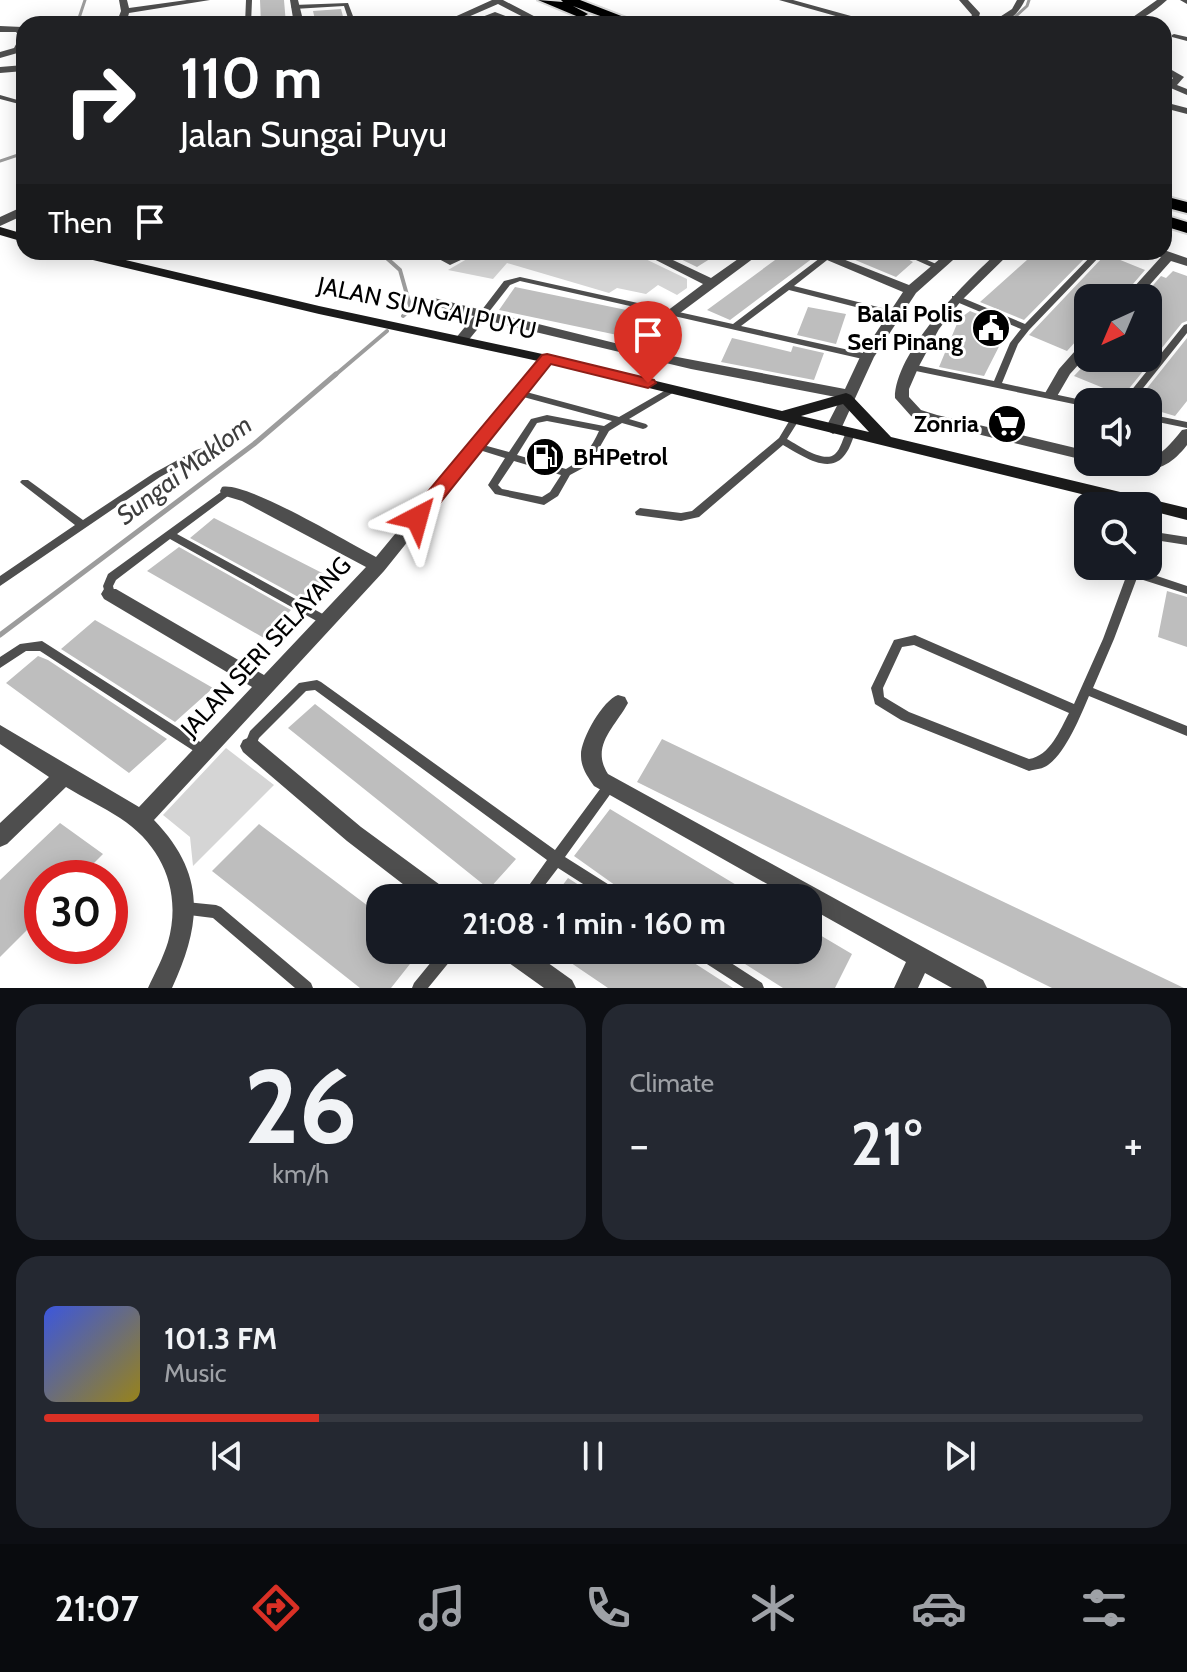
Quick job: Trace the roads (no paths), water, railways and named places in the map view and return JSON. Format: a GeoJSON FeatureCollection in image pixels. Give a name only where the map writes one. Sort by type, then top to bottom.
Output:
{"type":"FeatureCollection","features":[{"type":"Feature","properties":{"kind":"highway"},"geometry":{"type":"LineString","coordinates":[[545,0],[588,16]]}},
{"type":"Feature","properties":{"kind":"highway"},"geometry":{"type":"LineString","coordinates":[[568,0],[613,16]]}},
{"type":"Feature","properties":{"kind":"highway"},"geometry":{"type":"LineString","coordinates":[[1175,210],[1187,228]]}},
{"type":"Feature","properties":{"kind":"main road","name":"JALAN SUNGAI PUYU"},"geometry":{"type":"LineString","coordinates":[[110,260],[319,310],[462,339],[1096,492]]}},
{"type":"Feature","properties":{"kind":"main road"},"geometry":{"type":"LineString","coordinates":[[787,418],[846,396],[887,442]]}},
{"type":"Feature","properties":{"kind":"main road","name":"JALAN SUNGAI PUYU"},"geometry":{"type":"LineString","coordinates":[[1162,508],[1187,514]]}},
{"type":"Feature","properties":{"kind":"street"},"geometry":{"type":"LineString","coordinates":[[123,0],[123,16]]}},
{"type":"Feature","properties":{"kind":"street"},"geometry":{"type":"LineString","coordinates":[[125,11],[206,0]]}},
{"type":"Feature","properties":{"kind":"street"},"geometry":{"type":"LineString","coordinates":[[783,0],[844,16]]}},
{"type":"Feature","properties":{"kind":"street"},"geometry":{"type":"LineString","coordinates":[[963,0],[976,16]]}},
{"type":"Feature","properties":{"kind":"street"},"geometry":{"type":"LineString","coordinates":[[1008,16],[1016,11],[1021,0]]}},
{"type":"Feature","properties":{"kind":"street"},"geometry":{"type":"LineString","coordinates":[[1141,16],[1163,0]]}},
{"type":"Feature","properties":{"kind":"street"},"geometry":{"type":"LineString","coordinates":[[462,16],[497,1],[528,16]]}},
{"type":"Feature","properties":{"kind":"street"},"geometry":{"type":"LineString","coordinates":[[662,260],[712,284]]}},
{"type":"Feature","properties":{"kind":"street"},"geometry":{"type":"LineString","coordinates":[[648,354],[664,320],[671,313],[745,260]]}},
{"type":"Feature","properties":{"kind":"street"},"geometry":{"type":"LineString","coordinates":[[834,260],[911,290]]}},
{"type":"Feature","properties":{"kind":"street"},"geometry":{"type":"LineString","coordinates":[[956,260],[955,298],[929,332],[911,367],[902,389],[902,398],[916,413],[1074,452]]}},
{"type":"Feature","properties":{"kind":"street"},"geometry":{"type":"LineString","coordinates":[[833,429],[867,357],[911,290],[987,260]]}},
{"type":"Feature","properties":{"kind":"street"},"geometry":{"type":"LineString","coordinates":[[1142,284],[1160,260]]}},
{"type":"Feature","properties":{"kind":"street"},"geometry":{"type":"LineString","coordinates":[[434,302],[648,354],[846,396]]}},
{"type":"Feature","properties":{"kind":"street"},"geometry":{"type":"LineString","coordinates":[[462,339],[482,315]]}},
{"type":"Feature","properties":{"kind":"street","name":"JALAN SERI SELAYANG"},"geometry":{"type":"LineString","coordinates":[[140,820],[378,566],[547,359]]}},
{"type":"Feature","properties":{"kind":"street"},"geometry":{"type":"LineString","coordinates":[[1051,395],[1074,361]]}},
{"type":"Feature","properties":{"kind":"street"},"geometry":{"type":"LineString","coordinates":[[1162,465],[1187,434]]}},
{"type":"Feature","properties":{"kind":"street"},"geometry":{"type":"LineString","coordinates":[[228,491],[248,497],[378,566]]}},
{"type":"Feature","properties":{"kind":"street"},"geometry":{"type":"LineString","coordinates":[[110,594],[266,686]]}},
{"type":"Feature","properties":{"kind":"street"},"geometry":{"type":"LineString","coordinates":[[618,703],[589,749],[590,767],[601,780],[975,988]]}},
{"type":"Feature","properties":{"kind":"street"},"geometry":{"type":"LineString","coordinates":[[0,733],[64,776],[140,820],[174,856],[185,886],[186,918],[171,967],[160,988]]}},
{"type":"Feature","properties":{"kind":"street"},"geometry":{"type":"LineString","coordinates":[[250,746],[354,834],[420,884]]}},
{"type":"Feature","properties":{"kind":"street"},"geometry":{"type":"LineString","coordinates":[[0,837],[64,776]]}},
{"type":"Feature","properties":{"kind":"street"},"geometry":{"type":"LineString","coordinates":[[906,988],[920,957]]}},
{"type":"Feature","properties":{"kind":"street"},"geometry":{"type":"LineString","coordinates":[[530,964],[564,988]]}},
{"type":"Feature","properties":{"kind":"lane"},"geometry":{"type":"LineString","coordinates":[[294,4],[346,4],[350,16]]}},
{"type":"Feature","properties":{"kind":"lane"},"geometry":{"type":"LineString","coordinates":[[1174,36],[1187,39]]}},
{"type":"Feature","properties":{"kind":"lane"},"geometry":{"type":"LineString","coordinates":[[733,328],[742,326],[816,260]]}},
{"type":"Feature","properties":{"kind":"lane"},"geometry":{"type":"LineString","coordinates":[[922,260],[956,274]]}},
{"type":"Feature","properties":{"kind":"lane"},"geometry":{"type":"LineString","coordinates":[[997,384],[1014,343],[1092,260]]}},
{"type":"Feature","properties":{"kind":"lane"},"geometry":{"type":"LineString","coordinates":[[482,315],[507,283],[520,279],[867,357]]}},
{"type":"Feature","properties":{"kind":"lane"},"geometry":{"type":"LineString","coordinates":[[788,287],[895,314]]}},
{"type":"Feature","properties":{"kind":"lane"},"geometry":{"type":"LineString","coordinates":[[955,298],[1026,328]]}},
{"type":"Feature","properties":{"kind":"lane"},"geometry":{"type":"LineString","coordinates":[[1138,388],[1187,327]]}},
{"type":"Feature","properties":{"kind":"lane"},"geometry":{"type":"LineString","coordinates":[[911,367],[1074,401]]}},
{"type":"Feature","properties":{"kind":"lane"},"geometry":{"type":"LineString","coordinates":[[605,429],[547,418],[534,421],[493,485],[499,492],[544,501],[554,494],[567,473],[577,469],[601,440],[605,429],[673,389]]}},
{"type":"Feature","properties":{"kind":"lane"},"geometry":{"type":"LineString","coordinates":[[519,393],[643,426]]}},
{"type":"Feature","properties":{"kind":"lane"},"geometry":{"type":"LineString","coordinates":[[640,512],[681,517],[695,514],[782,440],[787,418]]}},
{"type":"Feature","properties":{"kind":"lane"},"geometry":{"type":"LineString","coordinates":[[1162,420],[1187,425]]}},
{"type":"Feature","properties":{"kind":"lane"},"geometry":{"type":"LineString","coordinates":[[782,440],[819,459],[832,460],[839,456],[850,433]]}},
{"type":"Feature","properties":{"kind":"lane"},"geometry":{"type":"LineString","coordinates":[[0,582],[157,475],[199,452],[220,446]]}},
{"type":"Feature","properties":{"kind":"lane"},"geometry":{"type":"LineString","coordinates":[[476,446],[567,473]]}},
{"type":"Feature","properties":{"kind":"lane"},"geometry":{"type":"LineString","coordinates":[[25,482],[82,525]]}},
{"type":"Feature","properties":{"kind":"lane"},"geometry":{"type":"LineString","coordinates":[[110,594],[108,586],[112,577],[228,491]]}},
{"type":"Feature","properties":{"kind":"lane"},"geometry":{"type":"LineString","coordinates":[[169,534],[326,621]]}},
{"type":"Feature","properties":{"kind":"lane"},"geometry":{"type":"LineString","coordinates":[[1162,537],[1187,541]]}},
{"type":"Feature","properties":{"kind":"lane"},"geometry":{"type":"LineString","coordinates":[[1075,710],[915,640],[898,643],[877,688],[879,700],[887,707],[1029,765],[1041,763],[1050,755],[1075,710],[1086,690],[1116,622],[1130,580]]}},
{"type":"Feature","properties":{"kind":"lane"},"geometry":{"type":"LineString","coordinates":[[1162,580],[1187,590]]}},
{"type":"Feature","properties":{"kind":"lane"},"geometry":{"type":"LineString","coordinates":[[0,663],[24,647],[42,646],[204,751]]}},
{"type":"Feature","properties":{"kind":"lane"},"geometry":{"type":"LineString","coordinates":[[250,746],[254,735],[303,686],[317,685],[556,859],[595,884]]}},
{"type":"Feature","properties":{"kind":"lane"},"geometry":{"type":"LineString","coordinates":[[1086,690],[1187,731]]}},
{"type":"Feature","properties":{"kind":"lane"},"geometry":{"type":"LineString","coordinates":[[537,884],[610,785]]}},
{"type":"Feature","properties":{"kind":"lane"},"geometry":{"type":"LineString","coordinates":[[186,909],[216,912],[306,988]]}},
{"type":"Feature","properties":{"kind":"lane"},"geometry":{"type":"LineString","coordinates":[[419,988],[439,964]]}},
{"type":"Feature","properties":{"kind":"lane"},"geometry":{"type":"LineString","coordinates":[[720,964],[757,988]]}},
{"type":"Feature","properties":{"kind":"waterway"},"geometry":{"type":"LineString","coordinates":[[80,16],[85,0]]}},
{"type":"Feature","properties":{"kind":"waterway"},"geometry":{"type":"LineString","coordinates":[[1016,16],[1029,0]]}},
{"type":"Feature","properties":{"kind":"waterway"},"geometry":{"type":"LineString","coordinates":[[0,161],[16,156]]}},
{"type":"Feature","properties":{"kind":"waterway"},"geometry":{"type":"LineString","coordinates":[[389,260],[400,270],[411,309],[403,316]]}},
{"type":"Feature","properties":{"kind":"waterway","name":"Sungai Maklom"},"geometry":{"type":"LineString","coordinates":[[334,376],[387,331]]}},
{"type":"Feature","properties":{"kind":"waterway","name":"Sungai Maklom"},"geometry":{"type":"LineString","coordinates":[[0,635],[254,444],[336,374]]}},
{"type":"Feature","properties":{"kind":"place","name":"Balai Polis Seri Pinang"},"geometry":{"type":"Point","coordinates":[991,328]}},
{"type":"Feature","properties":{"kind":"place","name":"Zonria"},"geometry":{"type":"Point","coordinates":[1007,424]}},
{"type":"Feature","properties":{"kind":"place","name":"BHPetrol"},"geometry":{"type":"Point","coordinates":[545,457]}}]}
